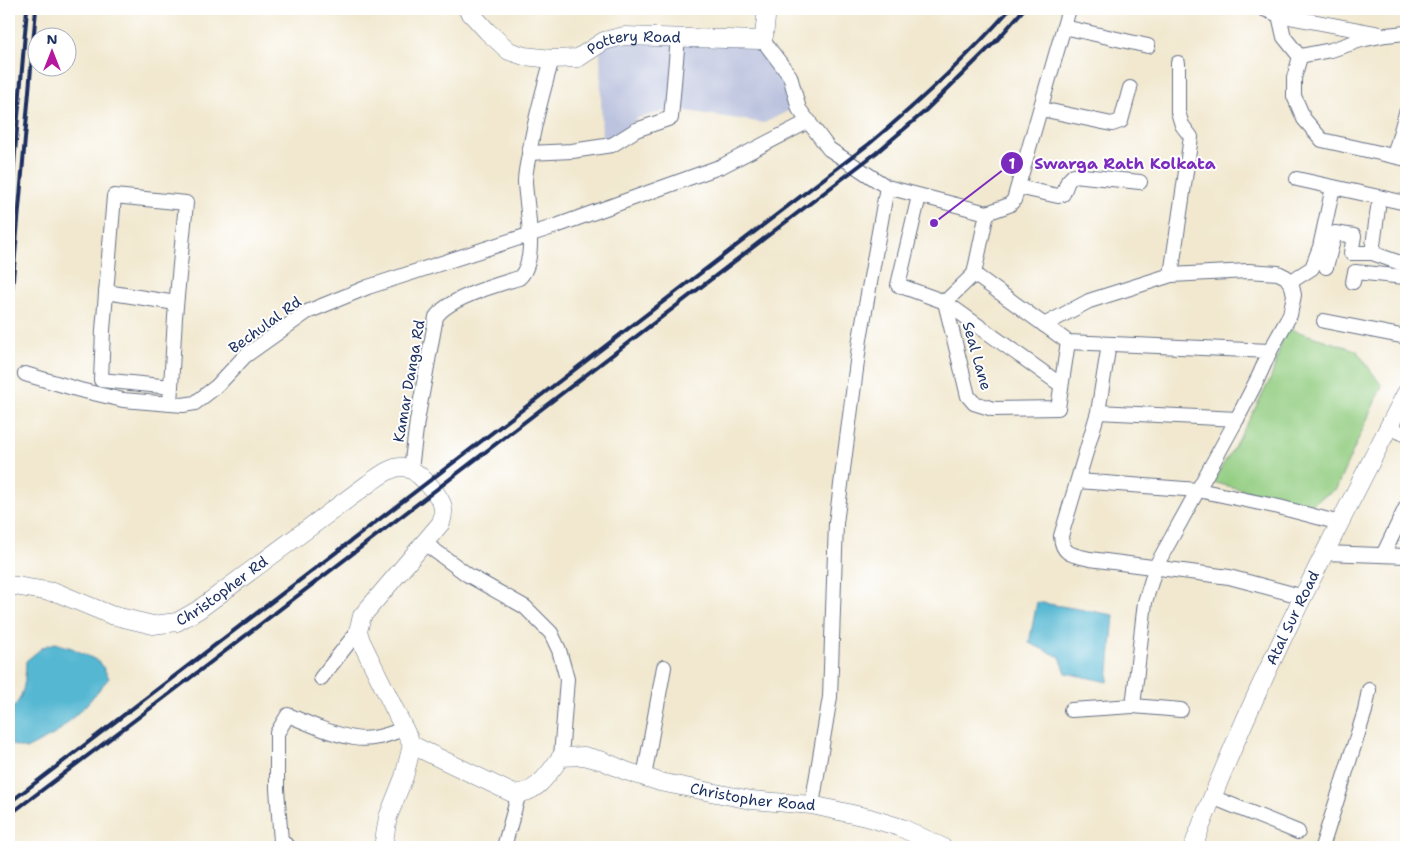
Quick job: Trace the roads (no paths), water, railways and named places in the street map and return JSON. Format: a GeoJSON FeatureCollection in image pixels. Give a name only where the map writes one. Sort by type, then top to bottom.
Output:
{"type":"FeatureCollection","features":[{"type":"Feature","properties":{"kind":"street","name":"Pottery Road"},"geometry":{"type":"LineString","coordinates":[[467,9],[509,51],[524,56],[552,59],[578,58],[612,37],[762,39]]}},
{"type":"Feature","properties":{"kind":"street"},"geometry":{"type":"LineString","coordinates":[[767,9],[762,39],[790,76],[799,109],[829,148],[887,188],[987,213],[1012,203],[1069,9]]}},
{"type":"Feature","properties":{"kind":"street"},"geometry":{"type":"LineString","coordinates":[[1264,9],[1279,15],[1386,35]]}},
{"type":"Feature","properties":{"kind":"street"},"geometry":{"type":"LineString","coordinates":[[1279,15],[1284,37],[1300,58]]}},
{"type":"Feature","properties":{"kind":"street"},"geometry":{"type":"LineString","coordinates":[[1064,27],[1148,46]]}},
{"type":"Feature","properties":{"kind":"street"},"geometry":{"type":"LineString","coordinates":[[1406,33],[1361,40],[1332,50],[1305,55],[1300,58],[1294,78],[1294,96],[1304,119],[1322,140],[1400,158],[1406,113]]}},
{"type":"Feature","properties":{"kind":"street"},"geometry":{"type":"LineString","coordinates":[[529,153],[572,152],[612,145],[636,130],[671,118],[678,37]]}},
{"type":"Feature","properties":{"kind":"street","name":"Kamar Danga Rd"},"geometry":{"type":"LineString","coordinates":[[411,469],[417,421],[436,317],[440,311],[476,292],[519,278],[524,274],[529,263],[530,233],[525,180],[535,120],[552,59]]}},
{"type":"Feature","properties":{"kind":"street"},"geometry":{"type":"LineString","coordinates":[[1171,275],[1191,137],[1182,125],[1178,112],[1178,63]]}},
{"type":"Feature","properties":{"kind":"street"},"geometry":{"type":"LineString","coordinates":[[1040,109],[1112,124],[1120,121],[1130,88]]}},
{"type":"Feature","properties":{"kind":"street","name":"Bechulal Rd"},"geometry":{"type":"LineString","coordinates":[[25,374],[80,390],[124,400],[183,405],[195,403],[217,386],[245,356],[307,312],[368,287],[574,220],[722,166],[809,121]]}},
{"type":"Feature","properties":{"kind":"street"},"geometry":{"type":"LineString","coordinates":[[1018,187],[1058,196],[1063,194],[1068,181],[1074,175],[1140,182]]}},
{"type":"Feature","properties":{"kind":"street"},"geometry":{"type":"LineString","coordinates":[[1297,179],[1406,203]]}},
{"type":"Feature","properties":{"kind":"street"},"geometry":{"type":"LineString","coordinates":[[1290,282],[1312,268],[1320,247],[1333,187]]}},
{"type":"Feature","properties":{"kind":"street"},"geometry":{"type":"LineString","coordinates":[[812,805],[830,697],[836,523],[860,339],[887,188]]}},
{"type":"Feature","properties":{"kind":"street"},"geometry":{"type":"LineString","coordinates":[[170,404],[176,303],[186,203],[114,196],[101,380],[171,387]]}},
{"type":"Feature","properties":{"kind":"street","name":"Seal Lane"},"geometry":{"type":"LineString","coordinates":[[919,196],[898,285],[945,302],[1061,385]]}},
{"type":"Feature","properties":{"kind":"street"},"geometry":{"type":"LineString","coordinates":[[1372,253],[1378,208]]}},
{"type":"Feature","properties":{"kind":"street"},"geometry":{"type":"LineString","coordinates":[[945,302],[974,274],[987,213]]}},
{"type":"Feature","properties":{"kind":"street"},"geometry":{"type":"LineString","coordinates":[[1326,266],[1335,233],[1354,236],[1351,253],[1372,253],[1406,265]]}},
{"type":"Feature","properties":{"kind":"street"},"geometry":{"type":"LineString","coordinates":[[1044,325],[1088,300],[1171,275],[1248,271],[1278,273],[1286,277],[1292,286],[1294,295],[1290,315],[1237,418],[1156,566],[1145,602],[1133,706]]}},
{"type":"Feature","properties":{"kind":"street"},"geometry":{"type":"LineString","coordinates":[[1353,282],[1355,272],[1405,277],[1406,274]]}},
{"type":"Feature","properties":{"kind":"street"},"geometry":{"type":"LineString","coordinates":[[974,274],[1068,342],[1270,351]]}},
{"type":"Feature","properties":{"kind":"street"},"geometry":{"type":"LineString","coordinates":[[106,292],[176,303]]}},
{"type":"Feature","properties":{"kind":"street","name":"Seal Lane"},"geometry":{"type":"LineString","coordinates":[[945,302],[968,396],[974,403],[993,409],[1058,408],[1068,342]]}},
{"type":"Feature","properties":{"kind":"street"},"geometry":{"type":"LineString","coordinates":[[1324,321],[1406,338]]}},
{"type":"Feature","properties":{"kind":"street"},"geometry":{"type":"LineString","coordinates":[[1109,344],[1098,412],[1061,536],[1062,545],[1067,553],[1090,559],[1156,566],[1229,577],[1304,597]]}},
{"type":"Feature","properties":{"kind":"street","name":"Atal Sur Road"},"geometry":{"type":"LineString","coordinates":[[1193,847],[1212,797],[1273,658],[1406,394]]}},
{"type":"Feature","properties":{"kind":"street"},"geometry":{"type":"LineString","coordinates":[[1098,412],[1237,418]]}},
{"type":"Feature","properties":{"kind":"street"},"geometry":{"type":"LineString","coordinates":[[1389,427],[1406,435]]}},
{"type":"Feature","properties":{"kind":"street","name":"Christopher Rd"},"geometry":{"type":"LineString","coordinates":[[10,585],[58,593],[111,615],[154,625],[177,622],[198,610],[368,484],[397,468],[411,469]]}},
{"type":"Feature","properties":{"kind":"street"},"geometry":{"type":"LineString","coordinates":[[321,678],[358,631],[362,616],[440,523],[443,510],[442,504],[434,490],[411,469]]}},
{"type":"Feature","properties":{"kind":"street"},"geometry":{"type":"LineString","coordinates":[[1078,481],[1198,490],[1340,522]]}},
{"type":"Feature","properties":{"kind":"street"},"geometry":{"type":"LineString","coordinates":[[1383,555],[1406,507]]}},
{"type":"Feature","properties":{"kind":"street"},"geometry":{"type":"LineString","coordinates":[[358,631],[412,745],[500,788],[518,794],[537,786],[561,757],[567,679],[559,650],[551,633],[525,608],[468,575],[423,542]]}},
{"type":"Feature","properties":{"kind":"street"},"geometry":{"type":"LineString","coordinates":[[1325,553],[1406,556]]}},
{"type":"Feature","properties":{"kind":"street"},"geometry":{"type":"LineString","coordinates":[[644,777],[664,668]]}},
{"type":"Feature","properties":{"kind":"street"},"geometry":{"type":"LineString","coordinates":[[1322,847],[1365,711],[1369,690]]}},
{"type":"Feature","properties":{"kind":"street"},"geometry":{"type":"LineString","coordinates":[[1071,710],[1133,706],[1181,710]]}},
{"type":"Feature","properties":{"kind":"street"},"geometry":{"type":"LineString","coordinates":[[288,847],[282,841],[277,789],[277,733],[288,715],[318,727],[355,738],[384,737],[403,729]]}},
{"type":"Feature","properties":{"kind":"street"},"geometry":{"type":"LineString","coordinates":[[383,847],[388,817],[404,777],[412,745]]}},
{"type":"Feature","properties":{"kind":"street","name":"Christopher Road"},"geometry":{"type":"LineString","coordinates":[[561,757],[584,756],[660,782],[751,800],[812,805],[870,818],[894,826],[941,847]]}},
{"type":"Feature","properties":{"kind":"street"},"geometry":{"type":"LineString","coordinates":[[504,847],[518,794]]}},
{"type":"Feature","properties":{"kind":"street"},"geometry":{"type":"LineString","coordinates":[[1212,797],[1298,832]]}},
{"type":"Feature","properties":{"kind":"water"},"geometry":{"type":"Polygon","coordinates":[[[1037,602],[1114,615],[1108,682],[1066,673],[1060,657],[1029,643],[1037,602]]]}},
{"type":"Feature","properties":{"kind":"water"},"geometry":{"type":"Polygon","coordinates":[[[55,643],[72,648],[100,662],[109,678],[87,704],[57,733],[26,749],[9,744],[9,713],[18,701],[23,689],[26,661],[43,647],[55,643]]]}},
{"type":"Feature","properties":{"kind":"railway"},"geometry":{"type":"LineString","coordinates":[[9,224],[27,9]]}},
{"type":"Feature","properties":{"kind":"railway"},"geometry":{"type":"LineString","coordinates":[[9,326],[36,9]]}},
{"type":"Feature","properties":{"kind":"railway"},"geometry":{"type":"LineString","coordinates":[[9,803],[869,144],[942,79],[1010,9]]}},
{"type":"Feature","properties":{"kind":"railway"},"geometry":{"type":"LineString","coordinates":[[9,815],[876,153],[923,113],[998,39],[1024,9]]}},
{"type":"Feature","properties":{"kind":"place","name":"Swarga Rath Kolkata"},"geometry":{"type":"Point","coordinates":[934,223]}}]}
